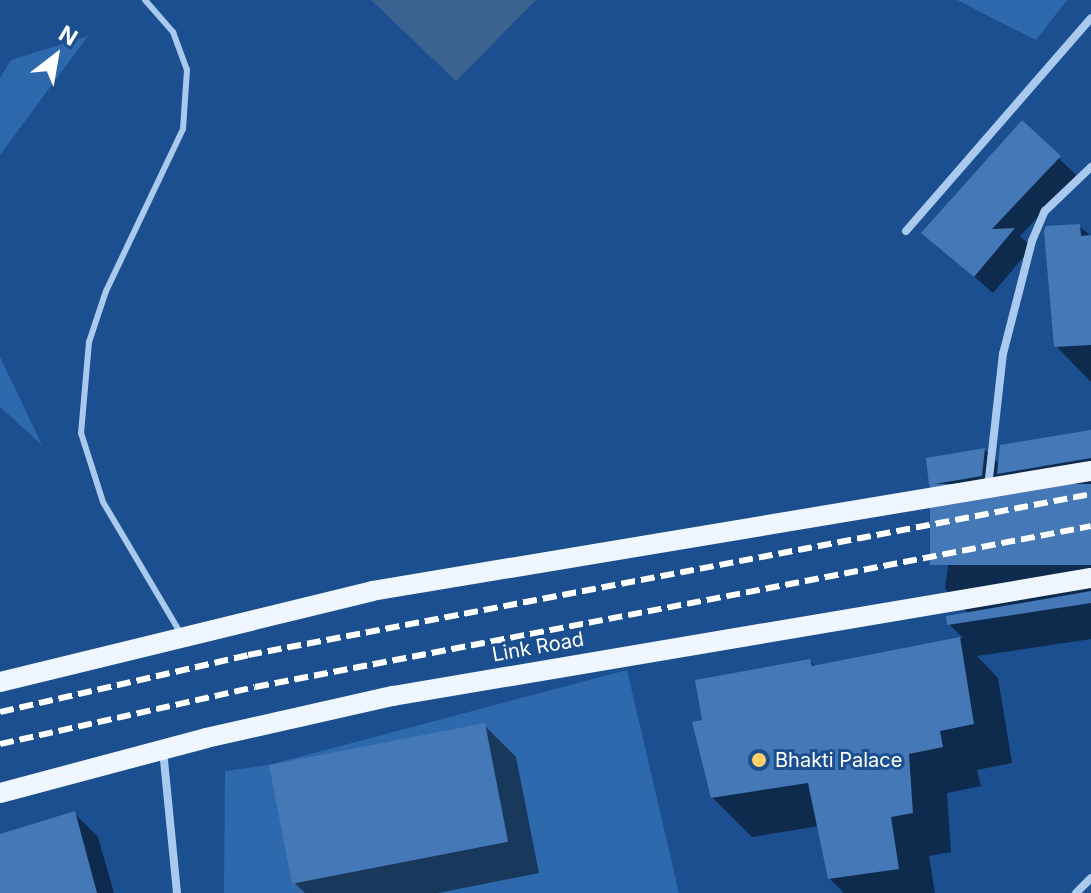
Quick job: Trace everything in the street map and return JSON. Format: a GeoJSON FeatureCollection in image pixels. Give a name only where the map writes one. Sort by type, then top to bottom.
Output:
{"type":"FeatureCollection","features":[{"type":"Feature","properties":{"kind":"main road"},"geometry":{"type":"LineString","coordinates":[[0,682],[181,634],[372,591],[1091,471]]}},
{"type":"Feature","properties":{"kind":"main road","name":"Link Road"},"geometry":{"type":"LineString","coordinates":[[0,793],[163,749],[393,696],[1091,578]]}},
{"type":"Feature","properties":{"kind":"street"},"geometry":{"type":"LineString","coordinates":[[906,231],[1091,18]]}},
{"type":"Feature","properties":{"kind":"street"},"geometry":{"type":"LineString","coordinates":[[988,488],[1003,354],[1032,241],[1045,211],[1091,167]]}},
{"type":"Feature","properties":{"kind":"street"},"geometry":{"type":"LineString","coordinates":[[163,749],[177,893]]}},
{"type":"Feature","properties":{"kind":"street"},"geometry":{"type":"LineString","coordinates":[[1076,893],[1091,878]]}},
{"type":"Feature","properties":{"kind":"lane"},"geometry":{"type":"LineString","coordinates":[[145,0],[173,32],[187,70],[183,129],[106,291],[89,342],[81,433],[103,502],[181,634]]}},
{"type":"Feature","properties":{"kind":"shaded area"},"geometry":{"type":"Polygon","coordinates":[[[371,0],[536,0],[456,81],[371,0]]]}},
{"type":"Feature","properties":{"kind":"shaded area"},"geometry":{"type":"Polygon","coordinates":[[[957,0],[1067,0],[1036,40],[957,0]]]}},
{"type":"Feature","properties":{"kind":"shaded area"},"geometry":{"type":"Polygon","coordinates":[[[88,36],[0,155],[0,78],[11,60],[88,36]]]}},
{"type":"Feature","properties":{"kind":"shaded area"},"geometry":{"type":"Polygon","coordinates":[[[0,357],[42,445],[0,407],[0,357]]]}},
{"type":"Feature","properties":{"kind":"shaded area"},"geometry":{"type":"Polygon","coordinates":[[[627,670],[679,893],[224,893],[225,771],[269,765],[627,670]]]}},
{"type":"Feature","properties":{"kind":"building"},"geometry":{"type":"Polygon","coordinates":[[[1022,120],[1061,156],[992,229],[1015,228],[974,277],[921,233],[1022,120]]]}},
{"type":"Feature","properties":{"kind":"building"},"geometry":{"type":"Polygon","coordinates":[[[1080,224],[1081,236],[1091,235],[1091,345],[1054,347],[1044,231],[1046,226],[1080,224]]]}},
{"type":"Feature","properties":{"kind":"building"},"geometry":{"type":"Polygon","coordinates":[[[1091,430],[1091,458],[997,474],[1000,445],[1091,430]]]}},
{"type":"Feature","properties":{"kind":"building"},"geometry":{"type":"Polygon","coordinates":[[[985,448],[982,476],[929,485],[926,458],[985,448]]]}},
{"type":"Feature","properties":{"kind":"building"},"geometry":{"type":"Polygon","coordinates":[[[930,484],[1091,484],[1091,565],[930,565],[930,484]]]}},
{"type":"Feature","properties":{"kind":"building"},"geometry":{"type":"Polygon","coordinates":[[[1091,591],[1091,603],[947,625],[946,616],[1091,591]]]}},
{"type":"Feature","properties":{"kind":"building","name":"Bhakti Palace"},"geometry":{"type":"Polygon","coordinates":[[[960,637],[974,724],[940,731],[943,747],[909,754],[913,813],[891,817],[899,869],[828,879],[808,783],[711,798],[692,722],[702,720],[695,680],[810,659],[812,666],[960,637]]]}},
{"type":"Feature","properties":{"kind":"building"},"geometry":{"type":"Polygon","coordinates":[[[485,723],[508,842],[292,884],[269,765],[485,723]]]}},
{"type":"Feature","properties":{"kind":"building"},"geometry":{"type":"Polygon","coordinates":[[[75,811],[97,893],[0,893],[0,834],[75,811]]]}},
{"type":"Feature","properties":{"kind":"railway"},"geometry":{"type":"LineString","coordinates":[[0,712],[248,655],[1091,494]]}},
{"type":"Feature","properties":{"kind":"railway"},"geometry":{"type":"LineString","coordinates":[[0,744],[255,687],[1091,526]]}},
{"type":"Feature","properties":{"kind":"place","name":"Bhakti Palace"},"geometry":{"type":"Point","coordinates":[759,760]}}]}
